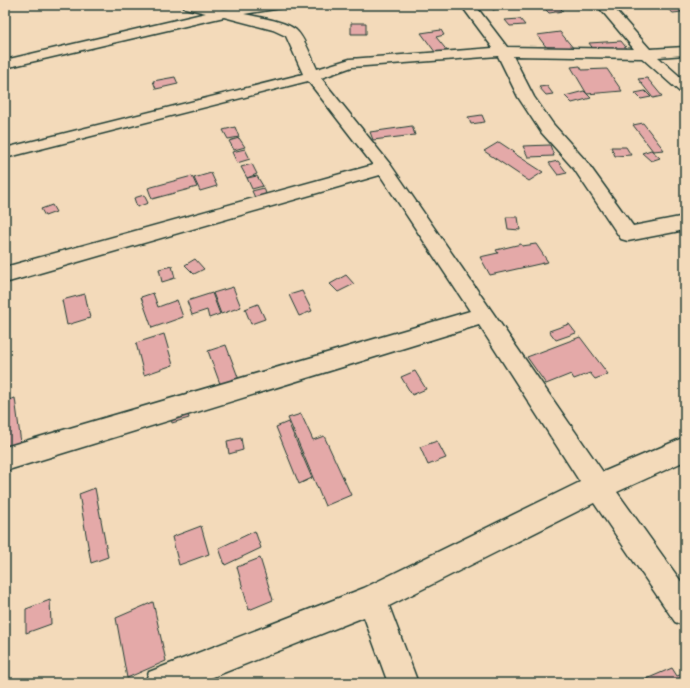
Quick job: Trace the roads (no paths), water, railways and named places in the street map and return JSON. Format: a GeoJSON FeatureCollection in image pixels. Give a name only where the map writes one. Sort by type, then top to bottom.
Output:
{"type":"FeatureCollection","features":[{"type":"Feature","properties":{"kind":"street"},"geometry":{"type":"LineString","coordinates":[[190,5],[278,27],[290,33],[298,44],[312,76],[384,168],[598,487],[685,612]]}},
{"type":"Feature","properties":{"kind":"street"},"geometry":{"type":"LineString","coordinates":[[5,64],[223,13],[275,5]]}},
{"type":"Feature","properties":{"kind":"street"},"geometry":{"type":"LineString","coordinates":[[468,5],[503,51],[526,97],[547,128],[580,165],[628,234],[685,223]]}},
{"type":"Feature","properties":{"kind":"street"},"geometry":{"type":"LineString","coordinates":[[604,5],[646,54],[685,89]]}},
{"type":"Feature","properties":{"kind":"street"},"geometry":{"type":"LineString","coordinates":[[5,153],[312,76],[350,62],[427,58],[503,51],[646,54],[685,51]]}},
{"type":"Feature","properties":{"kind":"street"},"geometry":{"type":"LineString","coordinates":[[5,275],[384,168]]}},
{"type":"Feature","properties":{"kind":"street"},"geometry":{"type":"LineString","coordinates":[[5,459],[484,315]]}},
{"type":"Feature","properties":{"kind":"street"},"geometry":{"type":"LineString","coordinates":[[160,683],[372,599],[598,487],[685,450]]}},
{"type":"Feature","properties":{"kind":"street"},"geometry":{"type":"LineString","coordinates":[[372,599],[403,683]]}}]}
